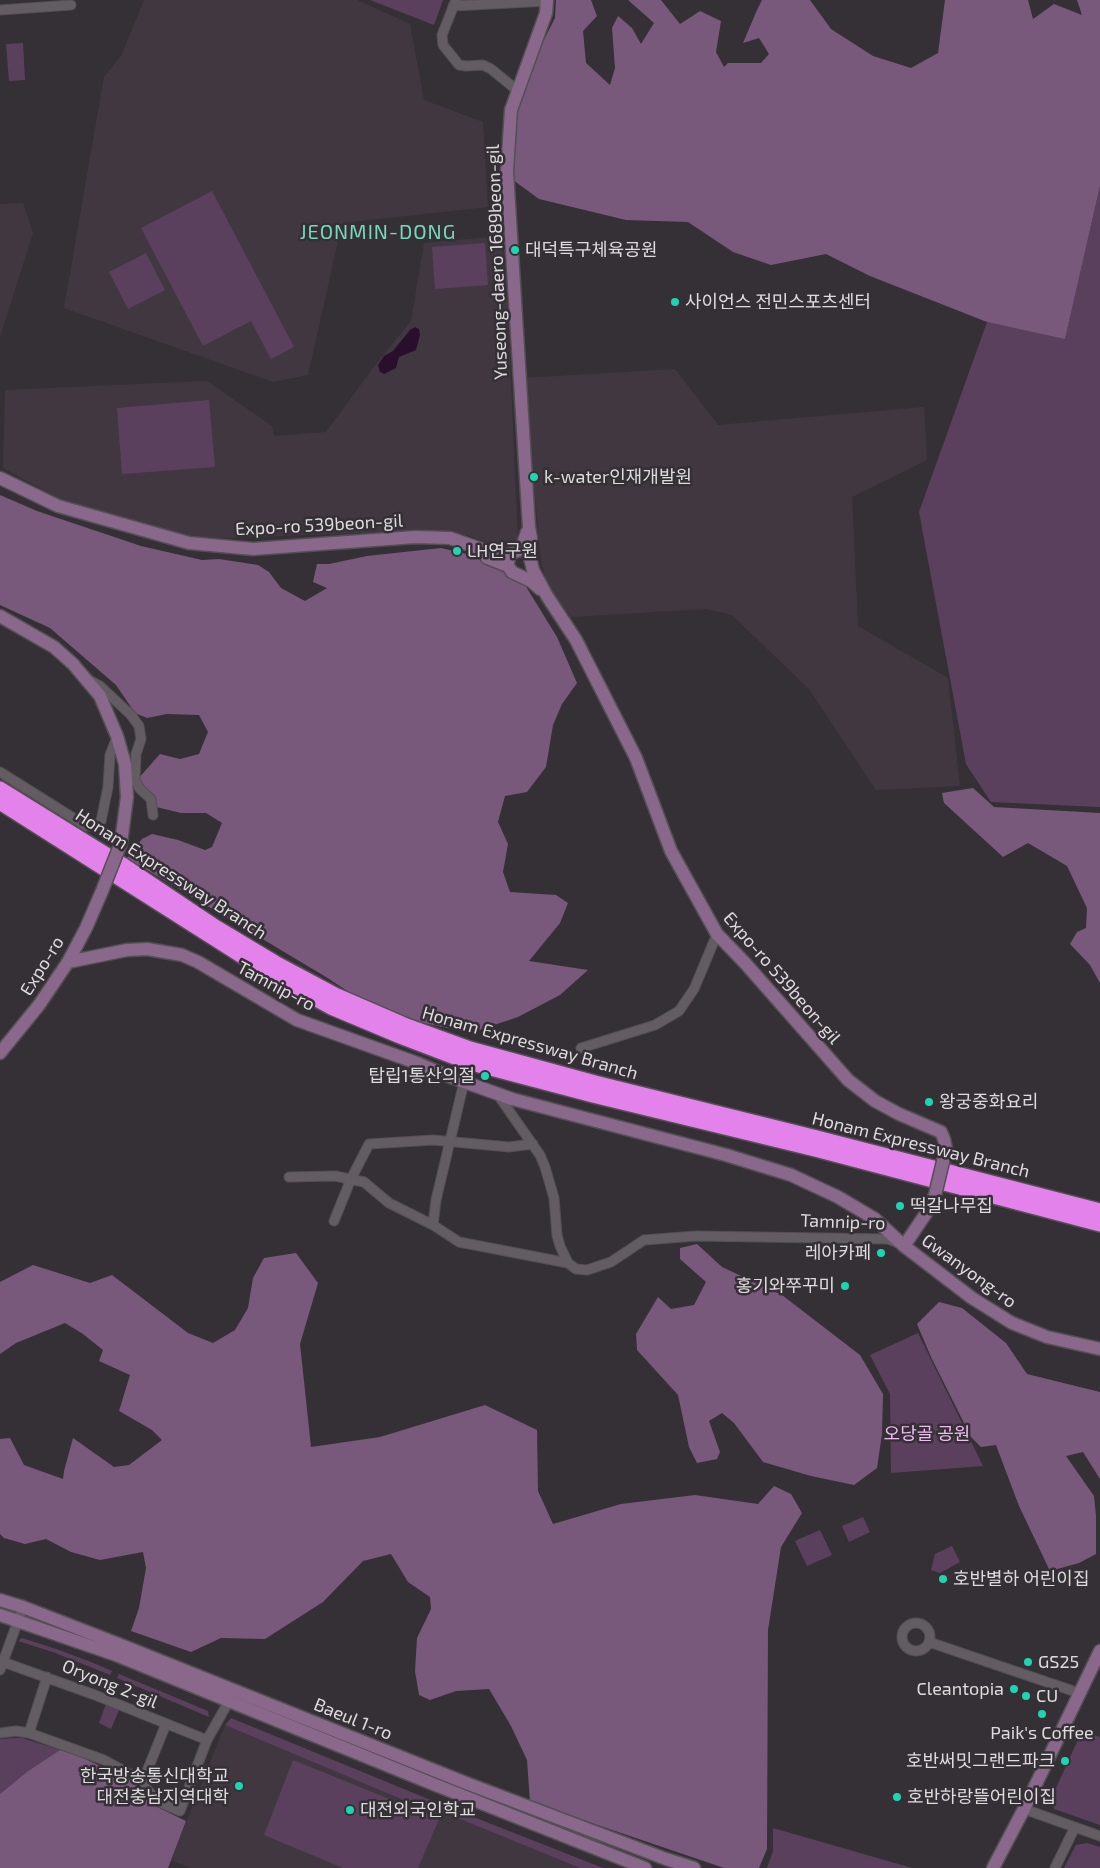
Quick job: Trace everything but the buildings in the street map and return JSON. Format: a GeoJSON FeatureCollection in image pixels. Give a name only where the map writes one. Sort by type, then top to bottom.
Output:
{"type":"FeatureCollection","features":[{"type":"Feature","properties":{"kind":"highway","name":"Honam Expressway Branch"},"geometry":{"type":"LineString","coordinates":[[0,789],[121,864],[214,927],[275,963],[337,996],[404,1025],[470,1049],[595,1083],[1100,1211]]}},
{"type":"Feature","properties":{"kind":"highway","name":"Honam Expressway Branch"},"geometry":{"type":"LineString","coordinates":[[0,802],[269,973],[331,1007],[400,1036],[478,1064],[824,1151],[1100,1224]]}},
{"type":"Feature","properties":{"kind":"main road","name":"Yuseong-daero 1689beon-gil"},"geometry":{"type":"LineString","coordinates":[[519,558],[531,538],[507,171],[511,110],[546,13],[547,1]]}},
{"type":"Feature","properties":{"kind":"main road","name":"Expo-ro 539beon-gil"},"geometry":{"type":"LineString","coordinates":[[0,478],[58,506],[189,543],[253,549],[415,537],[450,538],[488,551],[519,558]]}},
{"type":"Feature","properties":{"kind":"main road"},"geometry":{"type":"LineString","coordinates":[[519,558],[528,572],[520,574],[532,581],[547,596]]}},
{"type":"Feature","properties":{"kind":"main road"},"geometry":{"type":"LineString","coordinates":[[519,558],[547,596]]}},
{"type":"Feature","properties":{"kind":"main road","name":"Expo-ro 539beon-gil"},"geometry":{"type":"LineString","coordinates":[[547,596],[576,640],[636,758],[672,851],[717,934],[848,1080],[875,1101],[899,1114],[941,1132],[946,1149],[935,1195],[929,1209],[904,1246]]}},
{"type":"Feature","properties":{"kind":"main road"},"geometry":{"type":"LineString","coordinates":[[0,616],[54,647],[73,664],[100,696],[117,736]]}},
{"type":"Feature","properties":{"kind":"main road","name":"Expo-ro"},"geometry":{"type":"LineString","coordinates":[[0,1053],[39,1005],[68,962],[102,891],[121,843],[125,818],[127,781],[117,736]]}},
{"type":"Feature","properties":{"kind":"main road","name":"Tamnip-ro"},"geometry":{"type":"LineString","coordinates":[[68,962],[127,950],[147,949],[182,955],[198,962],[297,1020],[464,1082],[521,1102],[726,1155],[791,1175],[838,1197],[875,1219],[904,1246]]}},
{"type":"Feature","properties":{"kind":"main road","name":"Gwanyong-ro"},"geometry":{"type":"LineString","coordinates":[[904,1246],[972,1298],[1012,1323],[1047,1337],[1100,1349]]}},
{"type":"Feature","properties":{"kind":"main road","name":"Baeul 1-ro"},"geometry":{"type":"LineString","coordinates":[[0,1600],[24,1607],[466,1783],[694,1868]]}},
{"type":"Feature","properties":{"kind":"main road","name":"Baeul 1-ro"},"geometry":{"type":"LineString","coordinates":[[0,1615],[116,1655],[645,1868]]}},
{"type":"Feature","properties":{"kind":"main road"},"geometry":{"type":"LineString","coordinates":[[993,1868],[1024,1809],[1100,1651]]}},
{"type":"Feature","properties":{"kind":"street","name":"Yuseong-daero 1689beon-gil"},"geometry":{"type":"LineString","coordinates":[[455,3],[547,1]]}},
{"type":"Feature","properties":{"kind":"street"},"geometry":{"type":"LineString","coordinates":[[455,3],[442,35],[443,45],[459,65],[483,65],[491,69],[518,91]]}},
{"type":"Feature","properties":{"kind":"street"},"geometry":{"type":"LineString","coordinates":[[0,10],[71,5]]}},
{"type":"Feature","properties":{"kind":"street"},"geometry":{"type":"LineString","coordinates":[[87,679],[100,686],[131,715],[139,726],[141,739],[136,754],[135,780],[140,789],[151,799],[153,815]]}},
{"type":"Feature","properties":{"kind":"street"},"geometry":{"type":"LineString","coordinates":[[0,772],[79,822],[86,826],[94,826],[101,821],[108,787],[110,755],[117,736]]}},
{"type":"Feature","properties":{"kind":"street"},"geometry":{"type":"LineString","coordinates":[[582,1048],[655,1025],[679,1011],[694,988],[717,934]]}},
{"type":"Feature","properties":{"kind":"street"},"geometry":{"type":"LineString","coordinates":[[433,1225],[436,1200],[464,1082]]}},
{"type":"Feature","properties":{"kind":"street"},"geometry":{"type":"LineString","coordinates":[[498,1094],[533,1144],[545,1166],[554,1198],[557,1235],[568,1263]]}},
{"type":"Feature","properties":{"kind":"street"},"geometry":{"type":"LineString","coordinates":[[334,1221],[351,1178],[368,1144],[433,1140],[509,1147],[533,1144]]}},
{"type":"Feature","properties":{"kind":"street"},"geometry":{"type":"LineString","coordinates":[[289,1177],[335,1176],[351,1178]]}},
{"type":"Feature","properties":{"kind":"street","name":"Tamnip-ro"},"geometry":{"type":"LineString","coordinates":[[351,1178],[364,1182],[389,1203],[433,1225],[459,1242],[568,1263],[576,1269],[587,1270],[611,1262],[644,1240],[696,1236],[888,1238],[904,1246]]}},
{"type":"Feature","properties":{"kind":"street"},"geometry":{"type":"LineString","coordinates":[[1,1665],[24,1607]]}},
{"type":"Feature","properties":{"kind":"street"},"geometry":{"type":"LineString","coordinates":[[929,1642],[1079,1693]]}},
{"type":"Feature","properties":{"kind":"street","name":"Oryong 2-gil"},"geometry":{"type":"LineString","coordinates":[[1,1665],[47,1677],[207,1740]]}},
{"type":"Feature","properties":{"kind":"street"},"geometry":{"type":"LineString","coordinates":[[29,1733],[47,1677]]}},
{"type":"Feature","properties":{"kind":"street"},"geometry":{"type":"LineString","coordinates":[[0,1733],[16,1731],[29,1733],[104,1760],[143,1781],[146,1788],[157,1801],[180,1811],[207,1740],[229,1701]]}},
{"type":"Feature","properties":{"kind":"street"},"geometry":{"type":"LineString","coordinates":[[143,1781],[166,1724]]}},
{"type":"Feature","properties":{"kind":"street"},"geometry":{"type":"LineString","coordinates":[[1024,1809],[1100,1836]]}},
{"type":"Feature","properties":{"kind":"street"},"geometry":{"type":"LineString","coordinates":[[1055,1868],[1074,1827]]}},
{"type":"Feature","properties":{"kind":"shaded area"},"geometry":{"type":"Polygon","coordinates":[[[144,0],[357,0],[410,24],[424,100],[483,122],[488,207],[342,223],[308,375],[273,382],[64,308],[104,77],[121,56],[144,0]]]}},
{"type":"Feature","properties":{"kind":"shaded area"},"geometry":{"type":"Polygon","coordinates":[[[556,0],[591,0],[597,16],[583,31],[586,63],[610,85],[615,68],[612,28],[618,16],[632,28],[641,44],[654,23],[628,0],[661,0],[680,24],[700,11],[721,21],[716,52],[724,67],[728,63],[761,63],[769,54],[759,38],[743,43],[762,0],[810,0],[831,29],[873,56],[911,68],[938,53],[945,0],[1028,0],[1033,19],[1054,4],[1082,15],[1077,0],[1100,0],[1100,186],[1065,339],[987,322],[870,276],[826,254],[771,265],[733,252],[688,222],[626,220],[539,199],[513,180],[518,91],[555,18],[556,0]]]}},
{"type":"Feature","properties":{"kind":"shaded area"},"geometry":{"type":"Polygon","coordinates":[[[23,203],[33,233],[0,337],[0,204],[23,203]]]}},
{"type":"Feature","properties":{"kind":"shaded area"},"geometry":{"type":"Polygon","coordinates":[[[502,236],[507,295],[518,541],[507,550],[470,536],[440,530],[201,539],[63,501],[3,468],[5,390],[207,381],[272,426],[274,436],[326,432],[373,368],[411,321],[424,243],[502,236]]]}},
{"type":"Feature","properties":{"kind":"shaded area"},"geometry":{"type":"Polygon","coordinates":[[[415,327],[419,329],[420,335],[416,350],[399,357],[396,368],[384,374],[380,372],[378,365],[384,356],[393,351],[410,330],[415,327]]]}},
{"type":"Feature","properties":{"kind":"shaded area"},"geometry":{"type":"Polygon","coordinates":[[[675,369],[718,425],[924,407],[927,460],[852,497],[858,626],[948,678],[960,786],[876,790],[809,689],[732,615],[707,609],[571,617],[548,587],[541,561],[524,378],[675,369]]]}},
{"type":"Feature","properties":{"kind":"shaded area"},"geometry":{"type":"Polygon","coordinates":[[[0,495],[37,511],[141,546],[202,560],[219,559],[258,565],[269,572],[281,588],[305,601],[327,588],[313,582],[317,564],[329,564],[367,556],[441,548],[463,553],[503,567],[522,580],[557,637],[577,683],[562,704],[553,725],[546,767],[527,792],[505,796],[498,822],[508,844],[503,872],[510,892],[556,895],[568,903],[560,923],[529,961],[588,970],[560,995],[518,1017],[470,1033],[410,1020],[355,996],[127,858],[142,839],[152,834],[178,840],[205,850],[212,847],[222,823],[206,813],[181,813],[152,806],[137,780],[160,754],[180,759],[199,754],[208,732],[199,715],[167,714],[147,718],[135,713],[116,685],[50,628],[0,605],[0,495]]]}},
{"type":"Feature","properties":{"kind":"shaded area"},"geometry":{"type":"Polygon","coordinates":[[[973,788],[994,807],[1100,813],[1100,983],[1090,965],[1070,944],[1077,932],[1086,928],[1087,908],[1067,866],[1028,843],[1003,857],[944,803],[942,793],[973,788]]]}},
{"type":"Feature","properties":{"kind":"shaded area"},"geometry":{"type":"Polygon","coordinates":[[[697,1244],[722,1267],[782,1295],[860,1355],[883,1394],[882,1434],[877,1468],[854,1485],[811,1476],[763,1462],[734,1423],[722,1413],[709,1421],[720,1452],[717,1459],[697,1463],[689,1447],[678,1395],[637,1350],[636,1334],[658,1297],[671,1309],[694,1305],[706,1282],[680,1259],[680,1248],[697,1244]]]}},
{"type":"Feature","properties":{"kind":"shaded area"},"geometry":{"type":"Polygon","coordinates":[[[296,1253],[318,1283],[300,1344],[311,1447],[380,1437],[485,1405],[537,1430],[538,1491],[553,1524],[621,1504],[695,1495],[758,1504],[774,1486],[791,1494],[802,1513],[781,1547],[768,1630],[767,1849],[759,1868],[724,1868],[530,1802],[527,1760],[511,1726],[489,1689],[456,1691],[430,1700],[419,1695],[415,1671],[417,1638],[431,1609],[430,1597],[408,1582],[391,1554],[363,1561],[323,1602],[265,1639],[221,1638],[191,1652],[131,1631],[139,1608],[146,1568],[143,1552],[100,1560],[71,1552],[46,1539],[25,1544],[4,1538],[0,1534],[0,1439],[10,1438],[24,1465],[63,1479],[73,1438],[114,1467],[129,1465],[162,1440],[152,1430],[119,1411],[130,1375],[99,1361],[103,1350],[65,1323],[16,1343],[0,1354],[0,1282],[33,1265],[90,1283],[112,1275],[188,1333],[213,1343],[235,1330],[248,1308],[253,1278],[264,1258],[296,1253]]]}},
{"type":"Feature","properties":{"kind":"shaded area"},"geometry":{"type":"Polygon","coordinates":[[[939,1302],[962,1308],[1006,1343],[1027,1374],[1100,1392],[1100,1479],[1083,1452],[1066,1456],[1094,1496],[1096,1554],[1079,1563],[1050,1571],[1019,1506],[996,1445],[981,1447],[971,1437],[931,1357],[917,1324],[939,1302]]]}},
{"type":"Feature","properties":{"kind":"shaded area","name":"대전외국인학교"},"geometry":{"type":"Polygon","coordinates":[[[225,1725],[408,1802],[455,1817],[580,1868],[191,1868],[171,1860],[225,1725]]]}},
{"type":"Feature","properties":{"kind":"shaded area"},"geometry":{"type":"Polygon","coordinates":[[[60,1750],[79,1756],[134,1782],[151,1804],[186,1821],[168,1868],[0,1868],[0,1794],[28,1771],[60,1750]]]}},
{"type":"Feature","properties":{"kind":"green space"},"geometry":{"type":"Polygon","coordinates":[[[370,0],[443,0],[434,25],[370,0]]]}},
{"type":"Feature","properties":{"kind":"green space"},"geometry":{"type":"Polygon","coordinates":[[[23,43],[25,80],[9,81],[6,44],[23,43]]]}},
{"type":"Feature","properties":{"kind":"green space"},"geometry":{"type":"Polygon","coordinates":[[[1100,186],[1100,807],[991,802],[966,764],[919,512],[987,322],[1065,338],[1100,186]]]}},
{"type":"Feature","properties":{"kind":"green space"},"geometry":{"type":"Polygon","coordinates":[[[212,191],[294,347],[271,359],[251,321],[203,346],[141,228],[212,191]]]}},
{"type":"Feature","properties":{"kind":"green space"},"geometry":{"type":"Polygon","coordinates":[[[485,243],[488,285],[435,289],[432,247],[485,243]]]}},
{"type":"Feature","properties":{"kind":"green space"},"geometry":{"type":"Polygon","coordinates":[[[146,253],[165,290],[128,309],[109,272],[146,253]]]}},
{"type":"Feature","properties":{"kind":"green space"},"geometry":{"type":"Polygon","coordinates":[[[209,400],[215,467],[122,474],[117,408],[209,400]]]}},
{"type":"Feature","properties":{"kind":"green space","name":"오당골 공원"},"geometry":{"type":"Polygon","coordinates":[[[918,1333],[983,1466],[891,1473],[890,1394],[870,1355],[918,1333]]]}},
{"type":"Feature","properties":{"kind":"green space"},"geometry":{"type":"Polygon","coordinates":[[[863,1517],[870,1532],[849,1542],[842,1526],[863,1517]]]}},
{"type":"Feature","properties":{"kind":"green space"},"geometry":{"type":"Polygon","coordinates":[[[820,1530],[832,1555],[807,1566],[795,1541],[820,1530]]]}},
{"type":"Feature","properties":{"kind":"green space"},"geometry":{"type":"Polygon","coordinates":[[[952,1546],[960,1562],[940,1573],[931,1570],[935,1554],[952,1546]]]}},
{"type":"Feature","properties":{"kind":"green space"},"geometry":{"type":"Polygon","coordinates":[[[22,1638],[112,1671],[110,1675],[53,1652],[18,1641],[22,1638]]]}},
{"type":"Feature","properties":{"kind":"green space"},"geometry":{"type":"Polygon","coordinates":[[[119,1674],[208,1711],[209,1717],[117,1678],[119,1674]]]}},
{"type":"Feature","properties":{"kind":"green space"},"geometry":{"type":"Polygon","coordinates":[[[106,1704],[119,1710],[111,1729],[99,1723],[106,1704]]]}},
{"type":"Feature","properties":{"kind":"green space"},"geometry":{"type":"Polygon","coordinates":[[[231,1718],[603,1868],[580,1868],[455,1817],[408,1802],[225,1725],[231,1718]]]}},
{"type":"Feature","properties":{"kind":"green space"},"geometry":{"type":"Polygon","coordinates":[[[1082,1731],[1100,1737],[1100,1825],[1054,1809],[1052,1797],[1082,1731]]]}},
{"type":"Feature","properties":{"kind":"green space"},"geometry":{"type":"Polygon","coordinates":[[[22,1738],[60,1750],[28,1771],[0,1794],[0,1739],[22,1738]]]}},
{"type":"Feature","properties":{"kind":"green space","name":"대전외국인학교"},"geometry":{"type":"Polygon","coordinates":[[[293,1760],[439,1819],[418,1868],[343,1868],[264,1835],[293,1760]]]}},
{"type":"Feature","properties":{"kind":"green space"},"geometry":{"type":"Polygon","coordinates":[[[773,1828],[912,1868],[767,1868],[773,1851],[773,1828]]]}},
{"type":"Feature","properties":{"kind":"green space"},"geometry":{"type":"Polygon","coordinates":[[[1087,1843],[1100,1847],[1100,1868],[1064,1868],[1076,1845],[1087,1843]]]}},
{"type":"Feature","properties":{"kind":"place","name":"대덕특구체육공원"},"geometry":{"type":"Point","coordinates":[515,250]}},
{"type":"Feature","properties":{"kind":"place","name":"사이언스 전민스포츠센터"},"geometry":{"type":"Point","coordinates":[675,302]}},
{"type":"Feature","properties":{"kind":"place","name":"k-water인재개발원"},"geometry":{"type":"Point","coordinates":[534,477]}},
{"type":"Feature","properties":{"kind":"place","name":"LH연구원"},"geometry":{"type":"Point","coordinates":[457,551]}},
{"type":"Feature","properties":{"kind":"place","name":"탑립1통산의절"},"geometry":{"type":"Point","coordinates":[485,1076]}},
{"type":"Feature","properties":{"kind":"place","name":"왕궁중화요리"},"geometry":{"type":"Point","coordinates":[929,1102]}},
{"type":"Feature","properties":{"kind":"place","name":"떡갈나무집"},"geometry":{"type":"Point","coordinates":[900,1206]}},
{"type":"Feature","properties":{"kind":"place","name":"레아카페"},"geometry":{"type":"Point","coordinates":[881,1253]}},
{"type":"Feature","properties":{"kind":"place","name":"홍기와쭈꾸미"},"geometry":{"type":"Point","coordinates":[845,1286]}},
{"type":"Feature","properties":{"kind":"place","name":"호반별하 어린이집"},"geometry":{"type":"Point","coordinates":[943,1579]}},
{"type":"Feature","properties":{"kind":"place","name":"GS25"},"geometry":{"type":"Point","coordinates":[1028,1662]}},
{"type":"Feature","properties":{"kind":"place","name":"Cleantopia"},"geometry":{"type":"Point","coordinates":[1014,1689]}},
{"type":"Feature","properties":{"kind":"place","name":"CU"},"geometry":{"type":"Point","coordinates":[1026,1696]}},
{"type":"Feature","properties":{"kind":"place","name":"Paik's Coffee"},"geometry":{"type":"Point","coordinates":[1042,1714]}},
{"type":"Feature","properties":{"kind":"place","name":"호반써밋그랜드파크"},"geometry":{"type":"Point","coordinates":[1065,1761]}},
{"type":"Feature","properties":{"kind":"place","name":"한국방송통신대학교 대전충남지역대학"},"geometry":{"type":"Point","coordinates":[239,1786]}},
{"type":"Feature","properties":{"kind":"place","name":"호반하랑뜰어린이집"},"geometry":{"type":"Point","coordinates":[897,1797]}},
{"type":"Feature","properties":{"kind":"place","name":"대전외국인학교"},"geometry":{"type":"Point","coordinates":[350,1810]}},
{"type":"Feature","properties":{"kind":"district","name":"JEONMIN-DONG"},"geometry":{"type":"Point","coordinates":[378,232]}}]}
